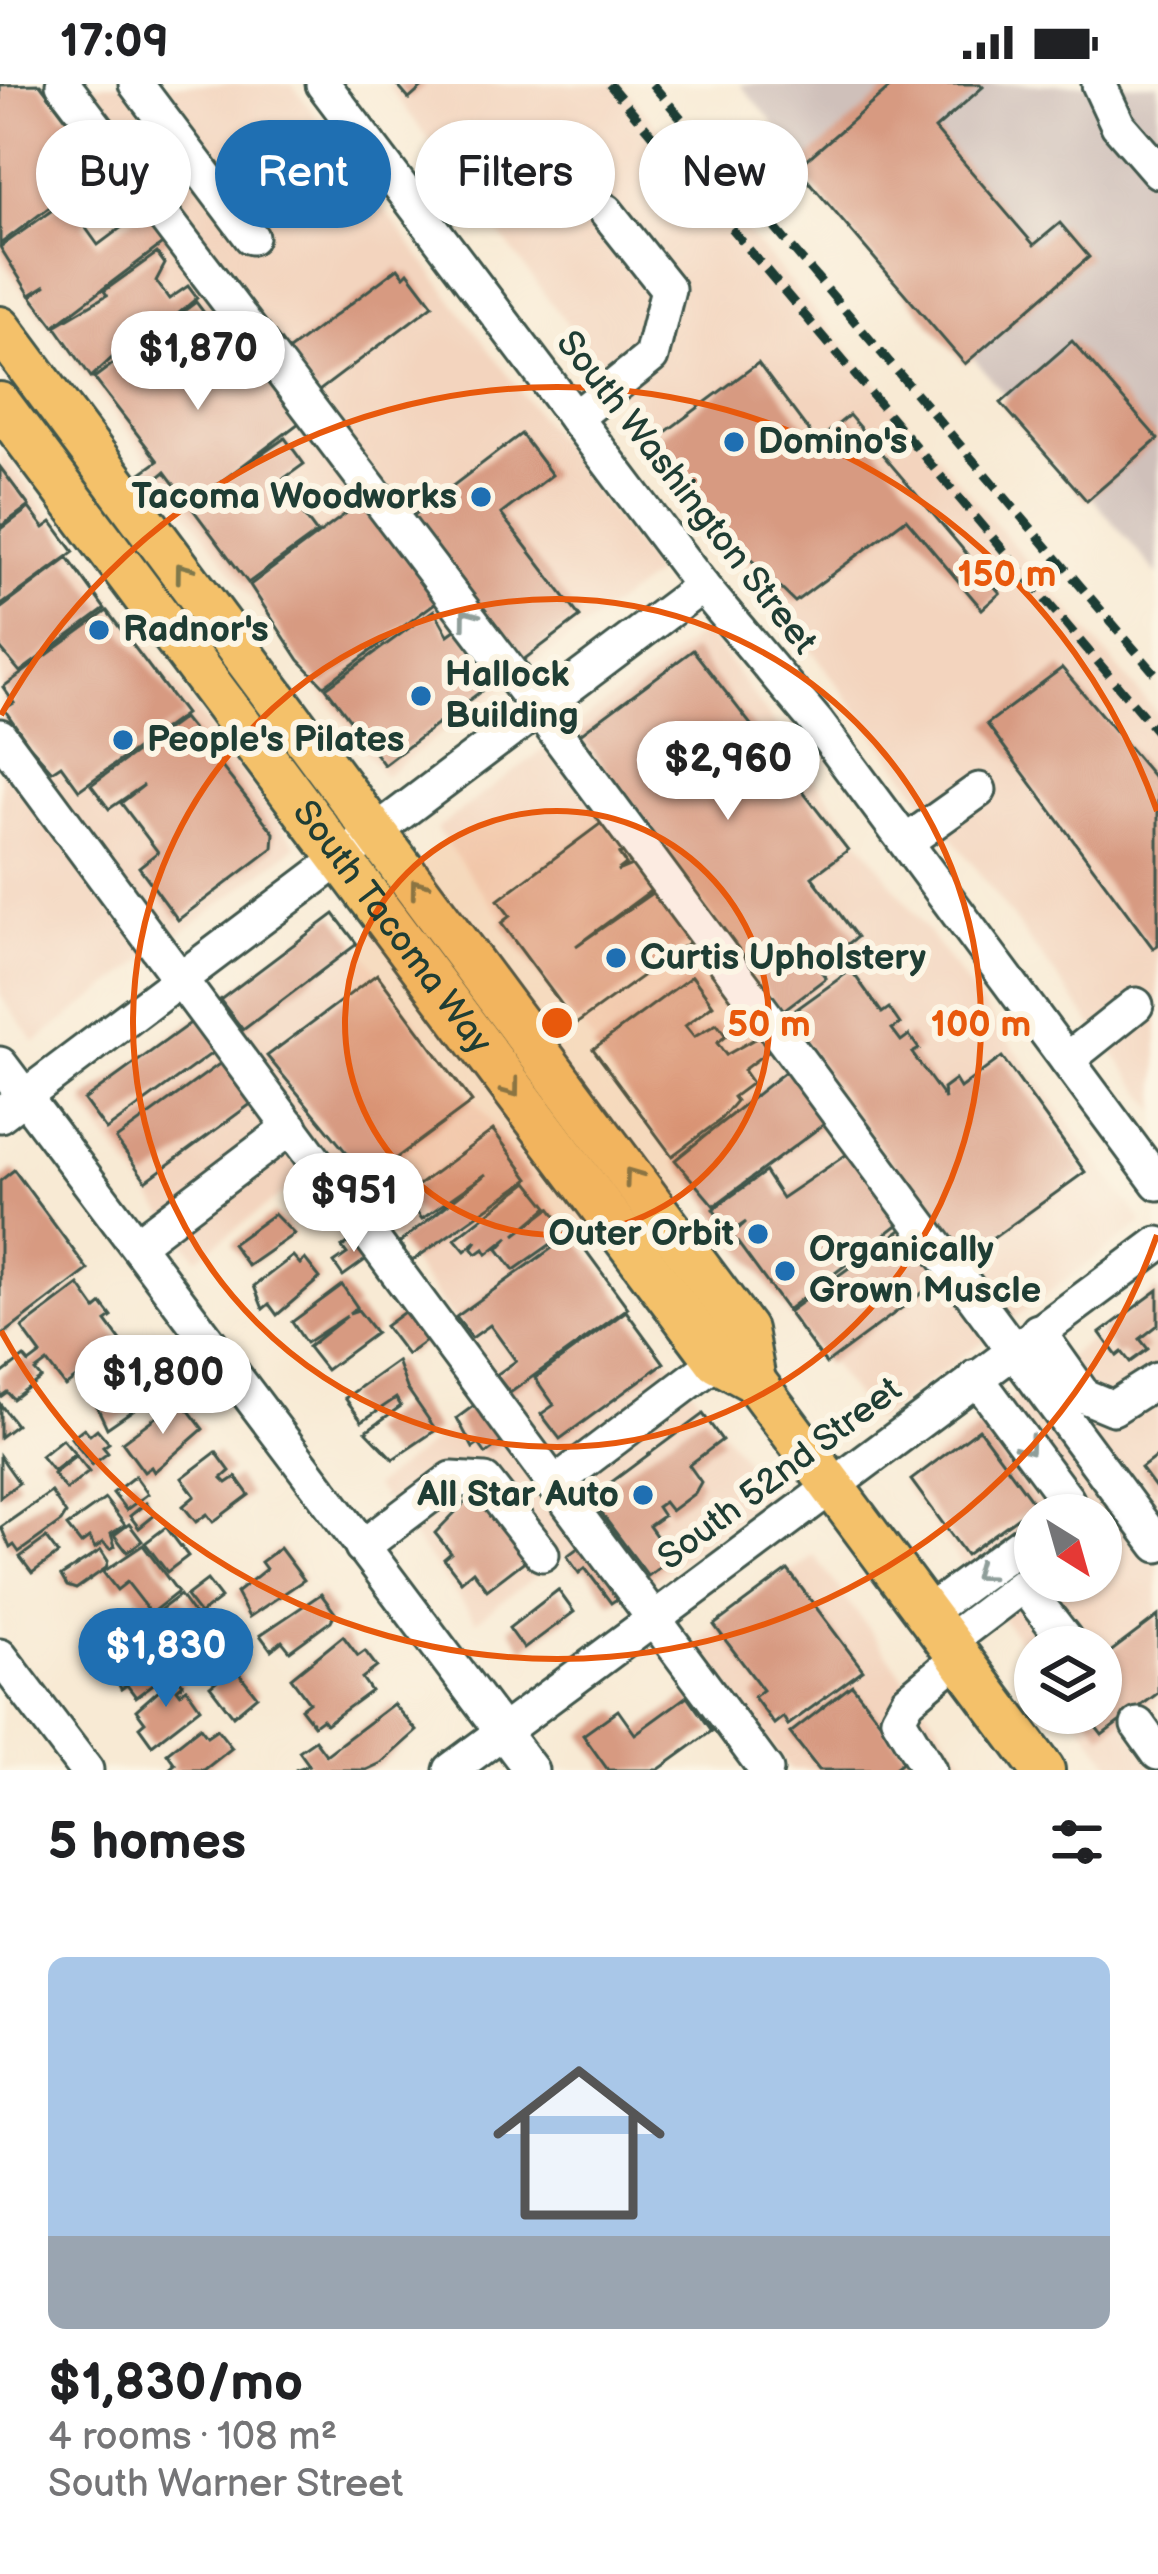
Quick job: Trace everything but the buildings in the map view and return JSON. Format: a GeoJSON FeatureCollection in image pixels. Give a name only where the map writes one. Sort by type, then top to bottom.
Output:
{"type":"FeatureCollection","features":[{"type":"Feature","properties":{"kind":"main road","name":"South Tacoma Way"},"geometry":{"type":"LineString","coordinates":[[0,328],[745,1330],[735,1371]]}},
{"type":"Feature","properties":{"kind":"main road","name":"South Tacoma Way"},"geometry":{"type":"LineString","coordinates":[[0,404],[340,861],[735,1371],[830,1484],[1043,1770]]}},
{"type":"Feature","properties":{"kind":"street"},"geometry":{"type":"LineString","coordinates":[[63,84],[1026,1340],[1158,1545]]}},
{"type":"Feature","properties":{"kind":"street","name":"South Washington Street"},"geometry":{"type":"LineString","coordinates":[[323,84],[702,586],[775,667],[1158,1183]]}},
{"type":"Feature","properties":{"kind":"street"},"geometry":{"type":"LineString","coordinates":[[1099,84],[1118,125],[1158,171]]}},
{"type":"Feature","properties":{"kind":"street"},"geometry":{"type":"LineString","coordinates":[[144,90],[250,236]]}},
{"type":"Feature","properties":{"kind":"street"},"geometry":{"type":"LineString","coordinates":[[575,418],[651,356],[668,290],[615,223]]}},
{"type":"Feature","properties":{"kind":"street"},"geometry":{"type":"LineString","coordinates":[[12,1106],[702,586]]}},
{"type":"Feature","properties":{"kind":"street"},"geometry":{"type":"LineString","coordinates":[[0,736],[766,1770]]}},
{"type":"Feature","properties":{"kind":"street"},"geometry":{"type":"LineString","coordinates":[[906,842],[980,790]]}},
{"type":"Feature","properties":{"kind":"street"},"geometry":{"type":"LineString","coordinates":[[1067,1060],[1136,1005]]}},
{"type":"Feature","properties":{"kind":"street"},"geometry":{"type":"LineString","coordinates":[[0,1064],[12,1106],[137,1244],[531,1770]]}},
{"type":"Feature","properties":{"kind":"street"},"geometry":{"type":"LineString","coordinates":[[137,1244],[291,1127]]}},
{"type":"Feature","properties":{"kind":"street","name":"South 52nd Street"},"geometry":{"type":"LineString","coordinates":[[451,1770],[1158,1244]]}},
{"type":"Feature","properties":{"kind":"street"},"geometry":{"type":"LineString","coordinates":[[1026,1340],[1084,1396],[1113,1408],[1157,1380]]}},
{"type":"Feature","properties":{"kind":"street"},"geometry":{"type":"LineString","coordinates":[[553,1485],[735,1371]]}},
{"type":"Feature","properties":{"kind":"street"},"geometry":{"type":"LineString","coordinates":[[976,1377],[1063,1494]]}},
{"type":"Feature","properties":{"kind":"street"},"geometry":{"type":"LineString","coordinates":[[362,1547],[452,1479],[484,1481],[542,1554]]}},
{"type":"Feature","properties":{"kind":"street"},"geometry":{"type":"LineString","coordinates":[[929,1770],[898,1718],[945,1637],[1014,1558]]}},
{"type":"Feature","properties":{"kind":"street"},"geometry":{"type":"LineString","coordinates":[[945,1637],[1023,1585],[1054,1626]]}},
{"type":"Feature","properties":{"kind":"street"},"geometry":{"type":"LineString","coordinates":[[0,1656],[86,1770]]}},
{"type":"Feature","properties":{"kind":"shaded area"},"geometry":{"type":"Polygon","coordinates":[[[0,84],[292,84],[319,120],[215,120],[215,228],[391,228],[391,217],[656,574],[384,776],[0,260],[0,84]]]}},
{"type":"Feature","properties":{"kind":"shaded area"},"geometry":{"type":"Polygon","coordinates":[[[387,84],[621,84],[652,120],[639,120],[639,228],[744,228],[1158,715],[1158,1112],[495,228],[615,228],[615,120],[415,121],[387,84]]]}},
{"type":"Feature","properties":{"kind":"shaded area"},"geometry":{"type":"Polygon","coordinates":[[[740,84],[1158,84],[1158,575],[808,164],[808,120],[771,120],[740,84]]]}},
{"type":"Feature","properties":{"kind":"shaded area"},"geometry":{"type":"Polygon","coordinates":[[[0,450],[297,846],[35,1042],[0,995],[0,450]]]}},
{"type":"Feature","properties":{"kind":"shaded area"},"geometry":{"type":"Polygon","coordinates":[[[705,630],[1143,1223],[874,1422],[436,829],[705,630]]]}},
{"type":"Feature","properties":{"kind":"shaded area"},"geometry":{"type":"Polygon","coordinates":[[[336,915],[770,1494],[651,1583],[332,1157],[197,1258],[82,1105],[336,915]]]}},
{"type":"Feature","properties":{"kind":"shaded area"},"geometry":{"type":"Polygon","coordinates":[[[1158,1289],[1158,1770],[1116,1770],[1089,1734],[1122,1734],[1122,1626],[1014,1626],[1014,1634],[900,1482],[1158,1289]]]}},
{"type":"Feature","properties":{"kind":"shaded area"},"geometry":{"type":"Polygon","coordinates":[[[482,1405],[584,1540],[476,1621],[374,1486],[482,1405]]]}},
{"type":"Feature","properties":{"kind":"shaded area"},"geometry":{"type":"Polygon","coordinates":[[[814,1555],[972,1770],[791,1770],[696,1643],[814,1555]]]}},
{"type":"Feature","properties":{"kind":"railway"},"geometry":{"type":"LineString","coordinates":[[609,84],[1158,733]]}},
{"type":"Feature","properties":{"kind":"railway"},"geometry":{"type":"LineString","coordinates":[[652,84],[1158,677]]}},
{"type":"Feature","properties":{"kind":"place","name":"Domino's"},"geometry":{"type":"Point","coordinates":[734,442]}},
{"type":"Feature","properties":{"kind":"place","name":"Tacoma Woodworks"},"geometry":{"type":"Point","coordinates":[481,497]}},
{"type":"Feature","properties":{"kind":"place","name":"Radnor's"},"geometry":{"type":"Point","coordinates":[99,630]}},
{"type":"Feature","properties":{"kind":"place","name":"Hallock Building"},"geometry":{"type":"Point","coordinates":[421,696]}},
{"type":"Feature","properties":{"kind":"place","name":"People's Pilates"},"geometry":{"type":"Point","coordinates":[123,740]}},
{"type":"Feature","properties":{"kind":"place","name":"Curtis Upholstery"},"geometry":{"type":"Point","coordinates":[616,958]}},
{"type":"Feature","properties":{"kind":"place","name":"Outer Orbit"},"geometry":{"type":"Point","coordinates":[758,1234]}},
{"type":"Feature","properties":{"kind":"place","name":"Organically Grown Muscle"},"geometry":{"type":"Point","coordinates":[785,1271]}},
{"type":"Feature","properties":{"kind":"place","name":"All Star Auto"},"geometry":{"type":"Point","coordinates":[643,1495]}}]}
